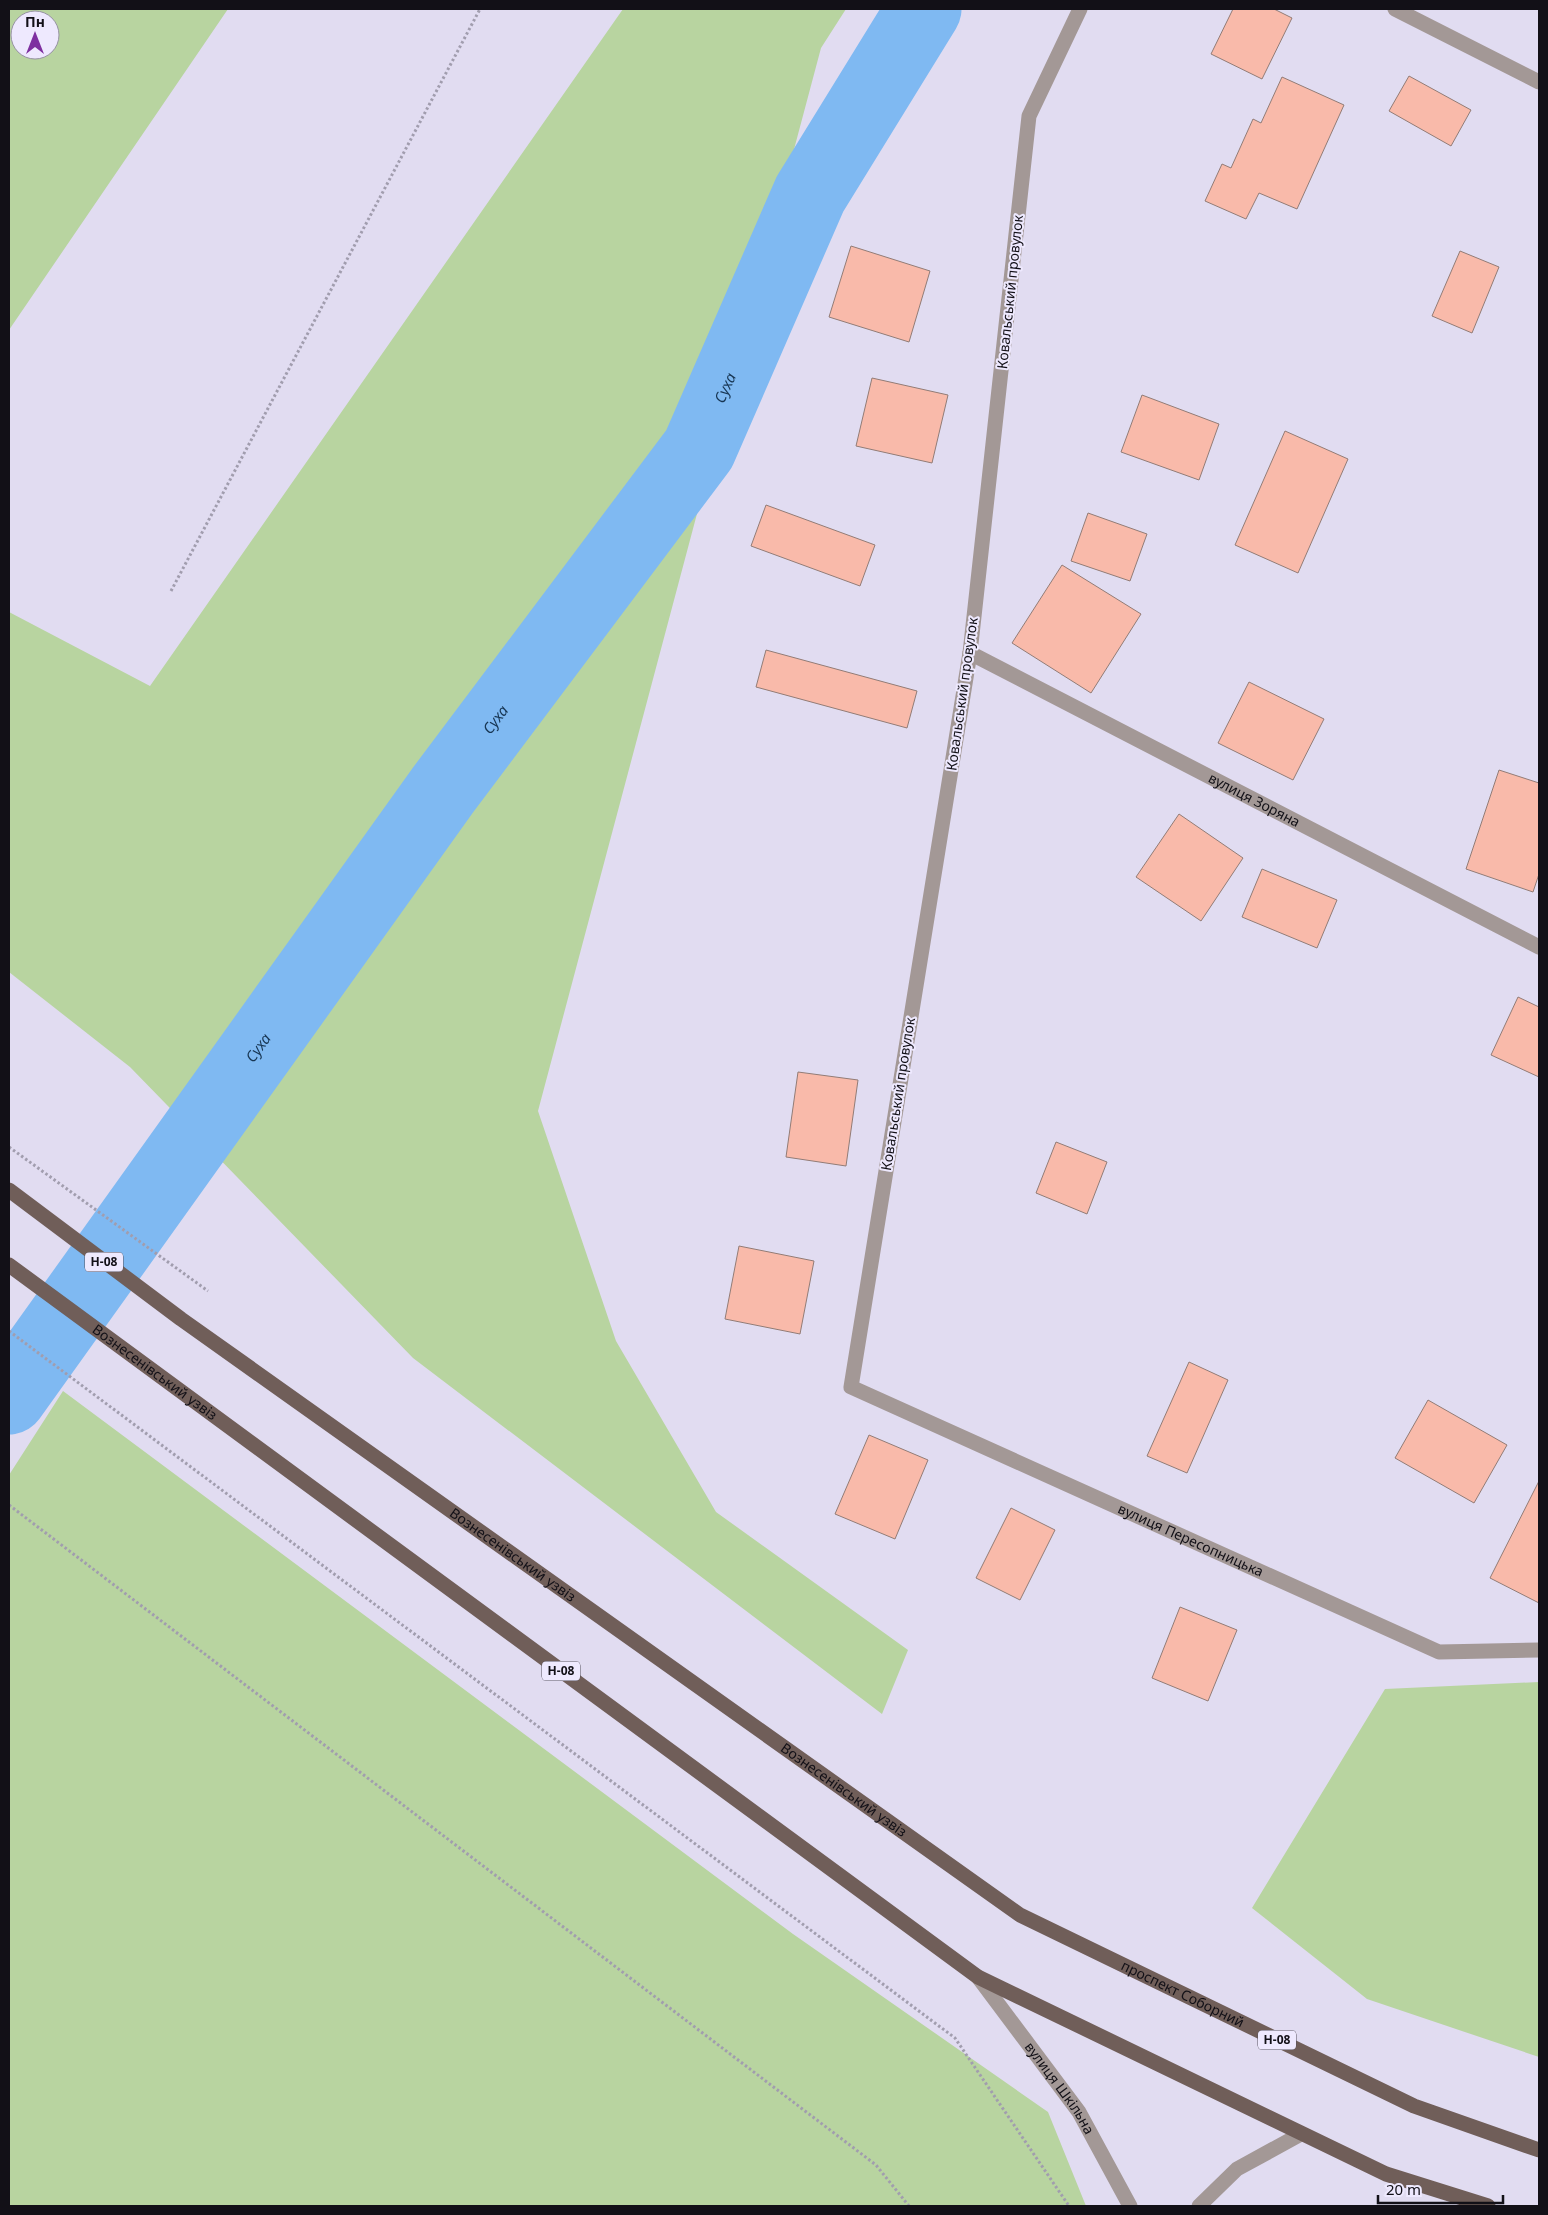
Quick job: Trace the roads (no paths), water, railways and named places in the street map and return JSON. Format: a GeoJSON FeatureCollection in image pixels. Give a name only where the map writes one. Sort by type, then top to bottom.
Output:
{"type":"FeatureCollection","features":[{"type":"Feature","properties":{"kind":"main road","name":"Вознесенівський узвіз"},"geometry":{"type":"LineString","coordinates":[[9,1190],[181,1319],[1020,1915]]}},
{"type":"Feature","properties":{"kind":"main road","name":"Вознесенівський узвіз"},"geometry":{"type":"LineString","coordinates":[[9,1265],[978,1977]]}},
{"type":"Feature","properties":{"kind":"main road","name":"проспект Соборний"},"geometry":{"type":"LineString","coordinates":[[1020,1915],[1414,2106],[1539,2150]]}},
{"type":"Feature","properties":{"kind":"main road","name":"Н-08"},"geometry":{"type":"LineString","coordinates":[[978,1977],[1386,2174],[1488,2206]]}},
{"type":"Feature","properties":{"kind":"street","name":"Ковальський провулок"},"geometry":{"type":"LineString","coordinates":[[851,1387],[970,653],[1029,116],[1080,9]]}},
{"type":"Feature","properties":{"kind":"street"},"geometry":{"type":"LineString","coordinates":[[1395,9],[1539,82]]}},
{"type":"Feature","properties":{"kind":"street","name":"вулиця Зоряна"},"geometry":{"type":"LineString","coordinates":[[970,653],[1539,947]]}},
{"type":"Feature","properties":{"kind":"street","name":"вулиця Пересопницька"},"geometry":{"type":"LineString","coordinates":[[851,1387],[1439,1652],[1539,1650]]}},
{"type":"Feature","properties":{"kind":"street","name":"вулиця Шкільна"},"geometry":{"type":"LineString","coordinates":[[978,1977],[1079,2112],[1130,2206]]}},
{"type":"Feature","properties":{"kind":"street"},"geometry":{"type":"LineString","coordinates":[[1199,2206],[1237,2169],[1301,2134]]}},
{"type":"Feature","properties":{"kind":"waterway","name":"Суха"},"geometry":{"type":"LineString","coordinates":[[9,1397],[443,790],[699,449],[810,194],[924,9]]}}]}
